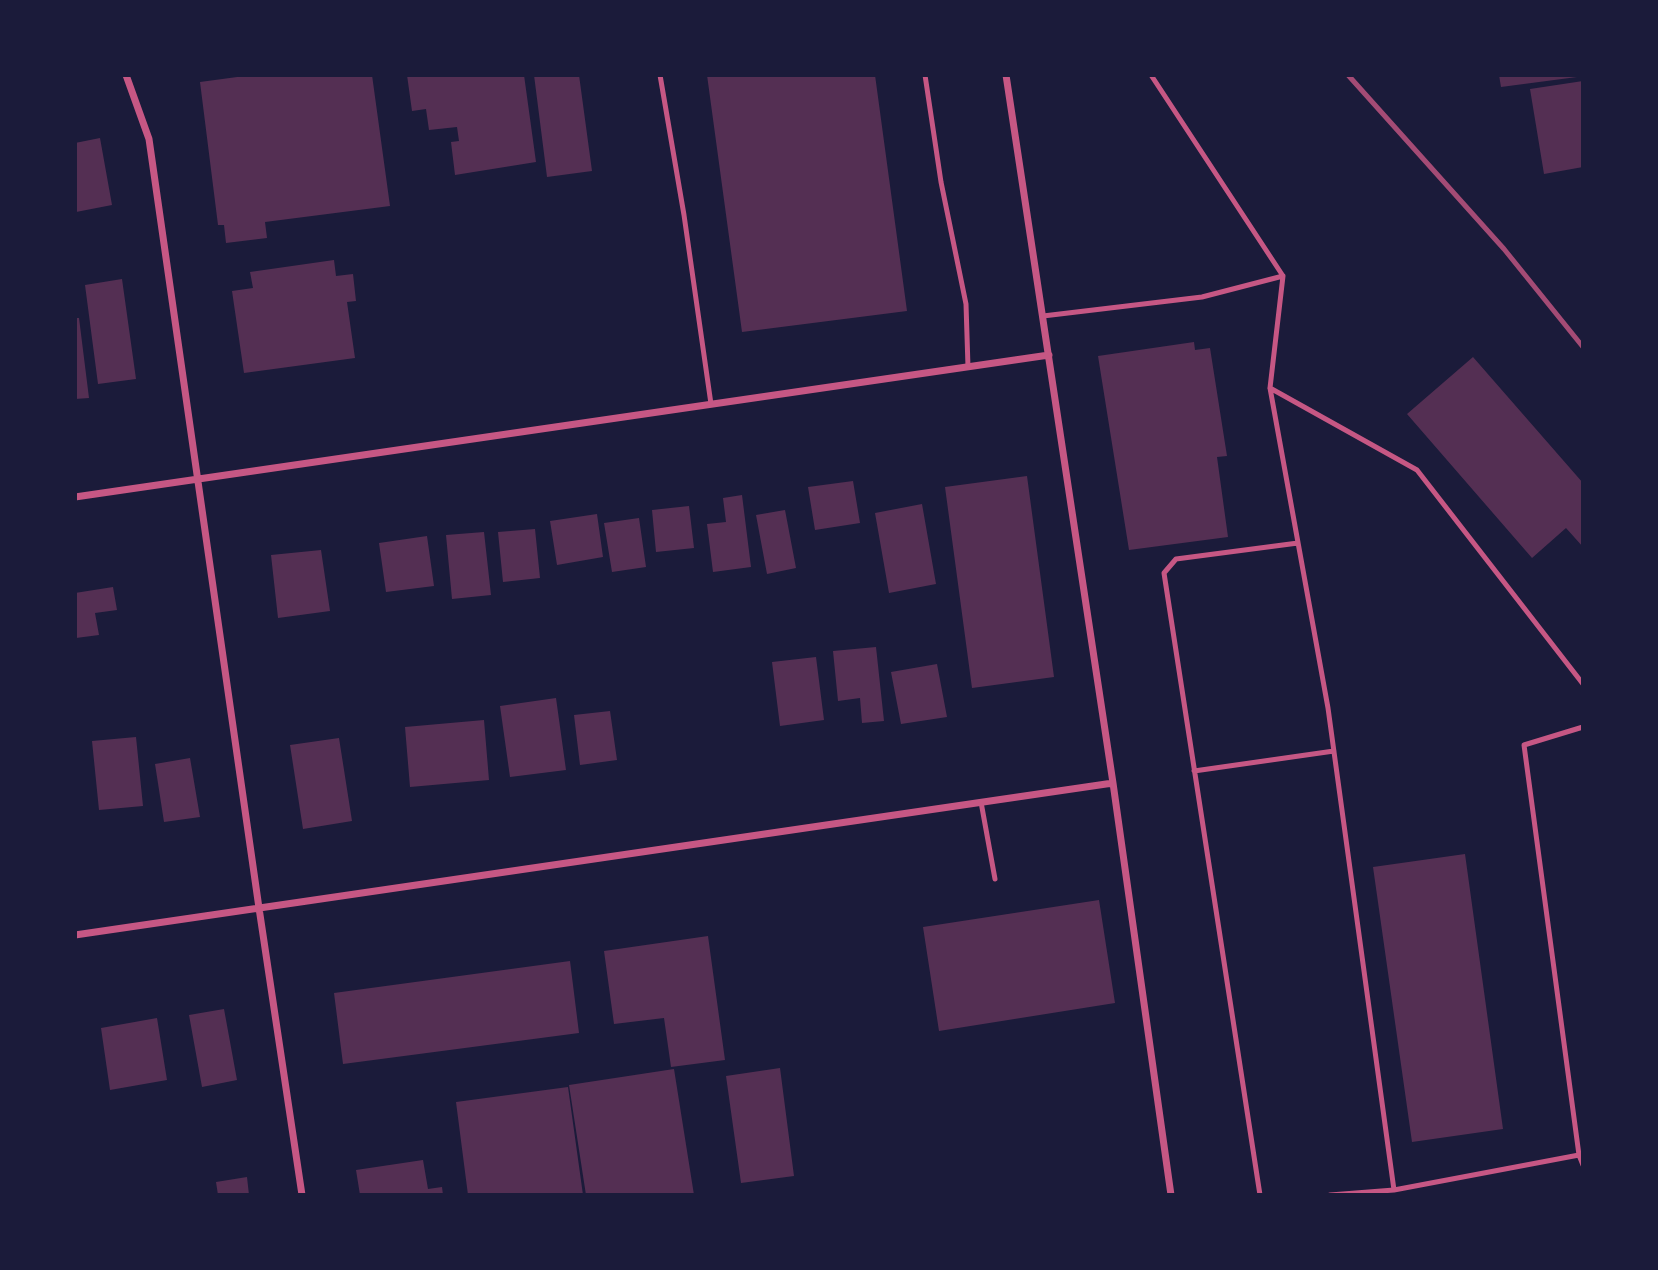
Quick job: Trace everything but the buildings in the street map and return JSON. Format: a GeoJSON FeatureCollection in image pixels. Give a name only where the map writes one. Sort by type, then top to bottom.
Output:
{"type":"FeatureCollection","features":[{"type":"Feature","properties":{"kind":"street"},"geometry":{"type":"LineString","coordinates":[[126,75],[149,139],[302,1195]]}},
{"type":"Feature","properties":{"kind":"street"},"geometry":{"type":"LineString","coordinates":[[1006,75],[1113,783],[1171,1195]]}},
{"type":"Feature","properties":{"kind":"street"},"geometry":{"type":"LineString","coordinates":[[75,497],[1049,355]]}},
{"type":"Feature","properties":{"kind":"street"},"geometry":{"type":"LineString","coordinates":[[75,935],[1113,783]]}},
{"type":"Feature","properties":{"kind":"lane"},"geometry":{"type":"LineString","coordinates":[[660,75],[684,215],[711,404]]}},
{"type":"Feature","properties":{"kind":"lane"},"geometry":{"type":"LineString","coordinates":[[925,75],[942,182],[966,304],[968,367]]}},
{"type":"Feature","properties":{"kind":"lane"},"geometry":{"type":"LineString","coordinates":[[1151,75],[1283,276],[1270,388],[1328,708],[1394,1190]]}},
{"type":"Feature","properties":{"kind":"lane"},"geometry":{"type":"LineString","coordinates":[[1043,316],[1202,298],[1283,276]]}},
{"type":"Feature","properties":{"kind":"lane"},"geometry":{"type":"LineString","coordinates":[[1270,388],[1417,470],[1583,684]]}},
{"type":"Feature","properties":{"kind":"lane"},"geometry":{"type":"LineString","coordinates":[[1260,1195],[1164,573],[1176,559],[1298,543]]}},
{"type":"Feature","properties":{"kind":"lane"},"geometry":{"type":"LineString","coordinates":[[1583,727],[1524,746],[1579,1155],[1583,1165]]}},
{"type":"Feature","properties":{"kind":"lane"},"geometry":{"type":"LineString","coordinates":[[1194,771],[1334,751]]}},
{"type":"Feature","properties":{"kind":"lane"},"geometry":{"type":"LineString","coordinates":[[981,802],[995,879]]}},
{"type":"Feature","properties":{"kind":"lane"},"geometry":{"type":"LineString","coordinates":[[1330,1195],[1394,1190],[1579,1155]]}},
{"type":"Feature","properties":{"kind":"railway"},"geometry":{"type":"LineString","coordinates":[[1348,75],[1504,249],[1583,347]]}}]}
